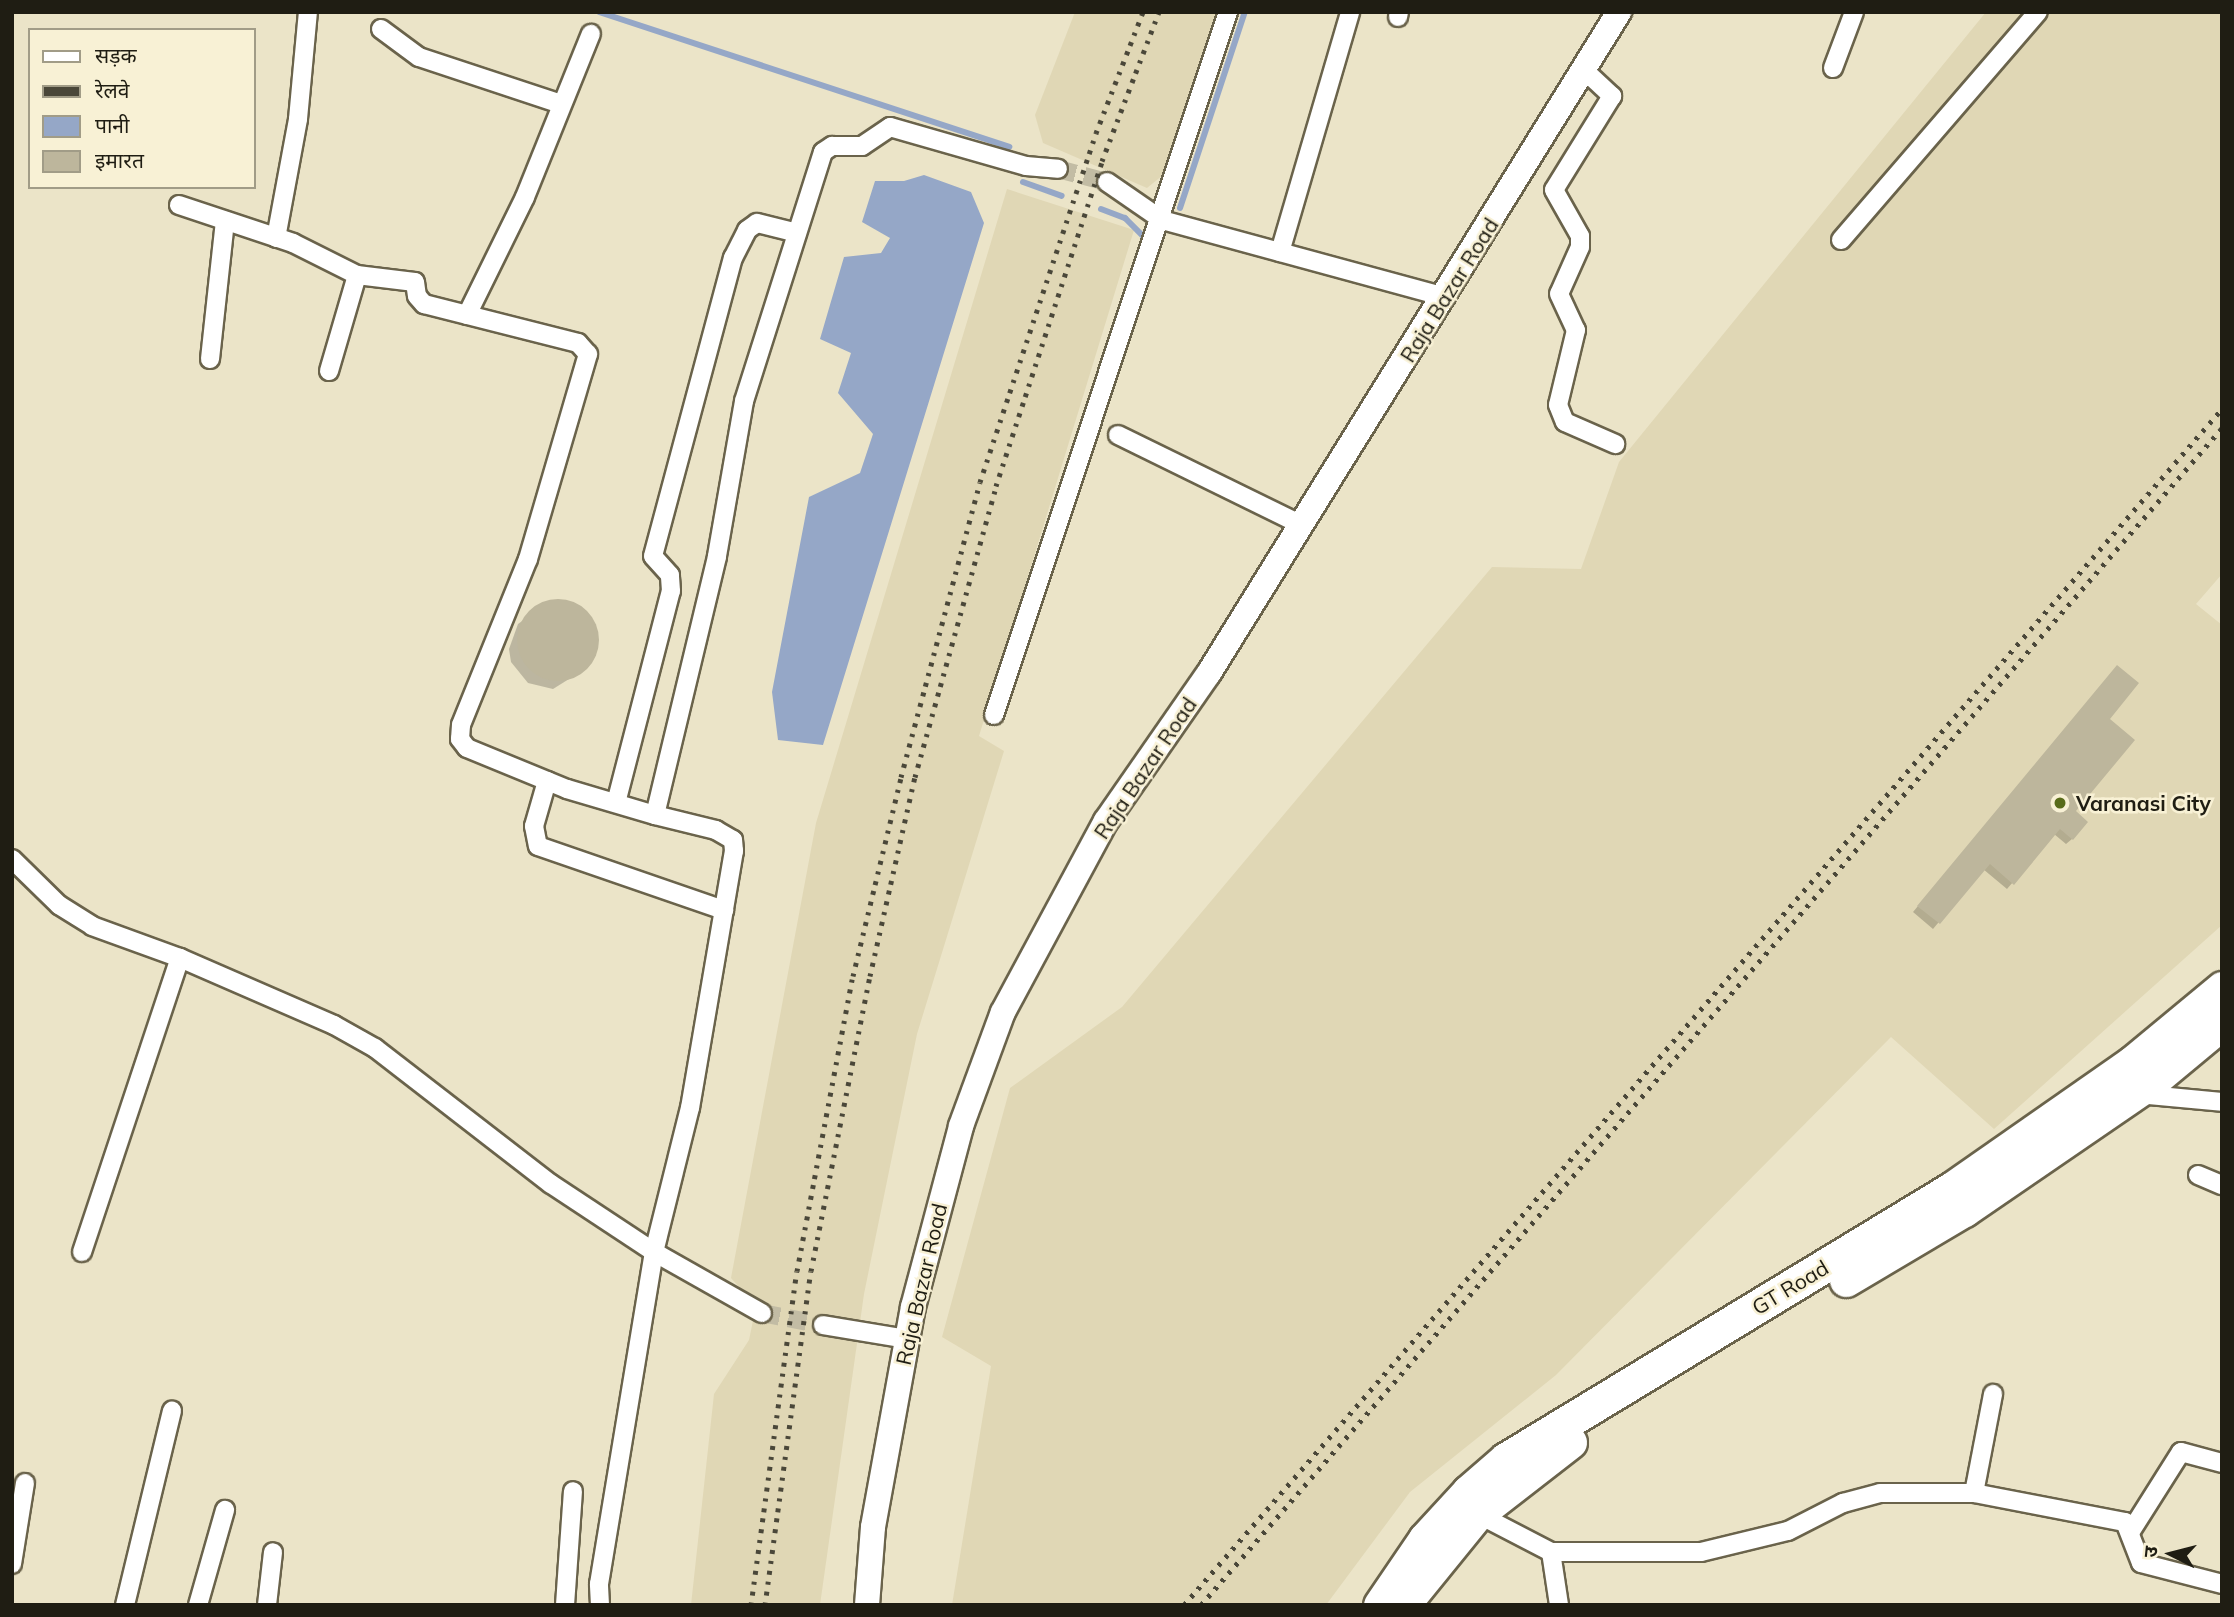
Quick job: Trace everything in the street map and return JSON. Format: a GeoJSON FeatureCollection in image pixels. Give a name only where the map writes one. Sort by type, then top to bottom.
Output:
{"type":"FeatureCollection","features":[{"type":"Feature","properties":{"kind":"highway","name":"GT Road"},"geometry":{"type":"LineString","coordinates":[[1404,1605],[1469,1507],[1506,1459],[1962,1182],[2133,1062],[2222,988]]}},
{"type":"Feature","properties":{"kind":"highway","name":"GT Road"},"geometry":{"type":"LineString","coordinates":[[1380,1605],[1425,1539],[1469,1507],[1572,1441],[1964,1210],[2135,1093],[2222,1023]]}},
{"type":"Feature","properties":{"kind":"street"},"geometry":{"type":"LineString","coordinates":[[276,238],[298,119],[308,12]]}},
{"type":"Feature","properties":{"kind":"street"},"geometry":{"type":"LineString","coordinates":[[994,715],[1098,391],[1162,220],[1228,12]]}},
{"type":"Feature","properties":{"kind":"street"},"geometry":{"type":"LineString","coordinates":[[1280,252],[1350,12]]}},
{"type":"Feature","properties":{"kind":"street","name":"Raja Bazar Road"},"geometry":{"type":"LineString","coordinates":[[867,1605],[875,1514],[908,1339],[961,1126],[1003,1012],[1106,821],[1209,673],[1446,297],[1619,12]]}},
{"type":"Feature","properties":{"kind":"street"},"geometry":{"type":"LineString","coordinates":[[1833,68],[1854,12]]}},
{"type":"Feature","properties":{"kind":"street"},"geometry":{"type":"LineString","coordinates":[[1842,240],[2038,12]]}},
{"type":"Feature","properties":{"kind":"street"},"geometry":{"type":"LineString","coordinates":[[381,29],[419,57],[561,104]]}},
{"type":"Feature","properties":{"kind":"street"},"geometry":{"type":"LineString","coordinates":[[467,315],[525,197],[591,34]]}},
{"type":"Feature","properties":{"kind":"street"},"geometry":{"type":"LineString","coordinates":[[1583,69],[1612,96],[1554,190],[1580,236],[1580,247],[1560,290],[1560,302],[1576,330],[1558,405],[1565,422],[1615,444]]}},
{"type":"Feature","properties":{"kind":"street"},"geometry":{"type":"LineString","coordinates":[[655,815],[717,556],[744,401],[823,152],[832,146],[862,146],[890,127],[1026,166],[1058,169]]}},
{"type":"Feature","properties":{"kind":"street"},"geometry":{"type":"LineString","coordinates":[[1107,182],[1162,220],[1446,297]]}},
{"type":"Feature","properties":{"kind":"street"},"geometry":{"type":"LineString","coordinates":[[179,205],[276,238],[357,275],[415,282],[417,296],[424,304],[578,343],[590,360],[528,559],[461,725],[460,739],[467,748],[547,781],[655,815],[716,830],[733,840],[724,911],[690,1108],[654,1252],[599,1584],[600,1605]]}},
{"type":"Feature","properties":{"kind":"street"},"geometry":{"type":"LineString","coordinates":[[210,359],[225,221]]}},
{"type":"Feature","properties":{"kind":"street"},"geometry":{"type":"LineString","coordinates":[[616,803],[671,591],[670,575],[653,556],[733,258],[747,230],[757,223],[797,233]]}},
{"type":"Feature","properties":{"kind":"street"},"geometry":{"type":"LineString","coordinates":[[329,371],[357,275]]}},
{"type":"Feature","properties":{"kind":"street"},"geometry":{"type":"LineString","coordinates":[[1118,435],[1302,525]]}},
{"type":"Feature","properties":{"kind":"street"},"geometry":{"type":"LineString","coordinates":[[547,781],[534,826],[538,846],[724,911]]}},
{"type":"Feature","properties":{"kind":"street"},"geometry":{"type":"LineString","coordinates":[[13,866],[59,905],[92,926],[180,958],[334,1026],[375,1048],[551,1184],[654,1252],[762,1313]]}},
{"type":"Feature","properties":{"kind":"street"},"geometry":{"type":"LineString","coordinates":[[82,1252],[180,958]]}},
{"type":"Feature","properties":{"kind":"street"},"geometry":{"type":"LineString","coordinates":[[2135,1093],[2222,1102]]}},
{"type":"Feature","properties":{"kind":"street"},"geometry":{"type":"LineString","coordinates":[[2198,1175],[2222,1185]]}},
{"type":"Feature","properties":{"kind":"street"},"geometry":{"type":"LineString","coordinates":[[823,1325],[908,1339]]}},
{"type":"Feature","properties":{"kind":"street"},"geometry":{"type":"LineString","coordinates":[[1974,1493],[1993,1394]]}},
{"type":"Feature","properties":{"kind":"street"},"geometry":{"type":"LineString","coordinates":[[125,1605],[172,1411]]}},
{"type":"Feature","properties":{"kind":"street"},"geometry":{"type":"LineString","coordinates":[[2131,1531],[2181,1452],[2222,1463]]}},
{"type":"Feature","properties":{"kind":"street"},"geometry":{"type":"LineString","coordinates":[[12,1564],[25,1483]]}},
{"type":"Feature","properties":{"kind":"street"},"geometry":{"type":"LineString","coordinates":[[565,1605],[573,1491]]}},
{"type":"Feature","properties":{"kind":"street"},"geometry":{"type":"LineString","coordinates":[[1469,1507],[1551,1552],[1701,1552],[1787,1531],[1843,1503],[1880,1493],[1974,1493],[2125,1522],[2131,1531],[2141,1563],[2222,1584]]}},
{"type":"Feature","properties":{"kind":"street"},"geometry":{"type":"LineString","coordinates":[[198,1605],[225,1510]]}},
{"type":"Feature","properties":{"kind":"street"},"geometry":{"type":"LineString","coordinates":[[267,1605],[273,1552]]}},
{"type":"Feature","properties":{"kind":"street"},"geometry":{"type":"LineString","coordinates":[[1551,1552],[1559,1605]]}},
{"type":"Feature","properties":{"kind":"street"},"geometry":{"type":"LineString","coordinates":[[568,1579],[599,1584]]}},
{"type":"Feature","properties":{"kind":"shaded area"},"geometry":{"type":"Polygon","coordinates":[[[1075,12],[1216,12],[1163,175],[1147,188],[1043,143],[1035,115],[1075,12]]]}},
{"type":"Feature","properties":{"kind":"shaded area"},"geometry":{"type":"Polygon","coordinates":[[[1986,12],[2222,12],[2222,574],[2196,604],[2222,625],[2222,925],[1994,1129],[1891,1037],[1556,1375],[1410,1492],[1326,1605],[952,1605],[991,1366],[942,1337],[1010,1088],[1122,1007],[1492,567],[1581,569],[1619,462],[1986,12]]]}},
{"type":"Feature","properties":{"kind":"shaded area"},"geometry":{"type":"Polygon","coordinates":[[[1007,189],[1134,230],[979,736],[1004,751],[917,1034],[864,1294],[820,1605],[691,1605],[714,1394],[749,1340],[756,1306],[731,1278],[816,823],[1007,189]]]}},
{"type":"Feature","properties":{"kind":"water"},"geometry":{"type":"Polygon","coordinates":[[[924,175],[971,192],[984,223],[823,745],[778,740],[772,692],[809,497],[860,473],[873,434],[838,393],[851,353],[820,339],[844,257],[881,253],[890,238],[862,222],[875,181],[904,181],[924,175]]]}},
{"type":"Feature","properties":{"kind":"building"},"geometry":{"type":"Polygon","coordinates":[[[558,599],[574,602],[587,611],[596,624],[599,640],[596,656],[587,669],[574,678],[558,681],[542,678],[529,669],[520,656],[517,640],[520,624],[529,611],[542,602],[558,599]]]}},
{"type":"Feature","properties":{"kind":"building"},"geometry":{"type":"Polygon","coordinates":[[[2117,665],[2139,683],[2110,719],[2135,740],[2076,811],[2088,822],[2073,840],[2060,829],[2014,885],[1990,864],[1940,924],[1917,906],[2117,665]]]}},
{"type":"Feature","properties":{"kind":"waterway"},"geometry":{"type":"LineString","coordinates":[[599,12],[1009,147]]}},
{"type":"Feature","properties":{"kind":"waterway"},"geometry":{"type":"LineString","coordinates":[[1180,208],[1245,12]]}},
{"type":"Feature","properties":{"kind":"waterway"},"geometry":{"type":"LineString","coordinates":[[1023,182],[1062,196]]}},
{"type":"Feature","properties":{"kind":"waterway"},"geometry":{"type":"LineString","coordinates":[[1101,209],[1125,218],[1145,238]]}},
{"type":"Feature","properties":{"kind":"tunnel"},"geometry":{"type":"LineString","coordinates":[[1058,169],[1107,182]]}},
{"type":"Feature","properties":{"kind":"tunnel"},"geometry":{"type":"LineString","coordinates":[[762,1313],[823,1325]]}},
{"type":"Feature","properties":{"kind":"railway"},"geometry":{"type":"LineString","coordinates":[[751,1605],[797,1271],[853,976],[901,777],[980,482],[1096,133],[1143,12]]}},
{"type":"Feature","properties":{"kind":"railway"},"geometry":{"type":"LineString","coordinates":[[765,1605],[811,1271],[870,976],[915,777],[996,486],[1102,161],[1159,12]]}},
{"type":"Feature","properties":{"kind":"railway"},"geometry":{"type":"LineString","coordinates":[[1184,1605],[2222,409]]}},
{"type":"Feature","properties":{"kind":"railway"},"geometry":{"type":"LineString","coordinates":[[1201,1605],[2222,428]]}},
{"type":"Feature","properties":{"kind":"place","name":"Varanasi City"},"geometry":{"type":"Point","coordinates":[2060,803]}}]}
